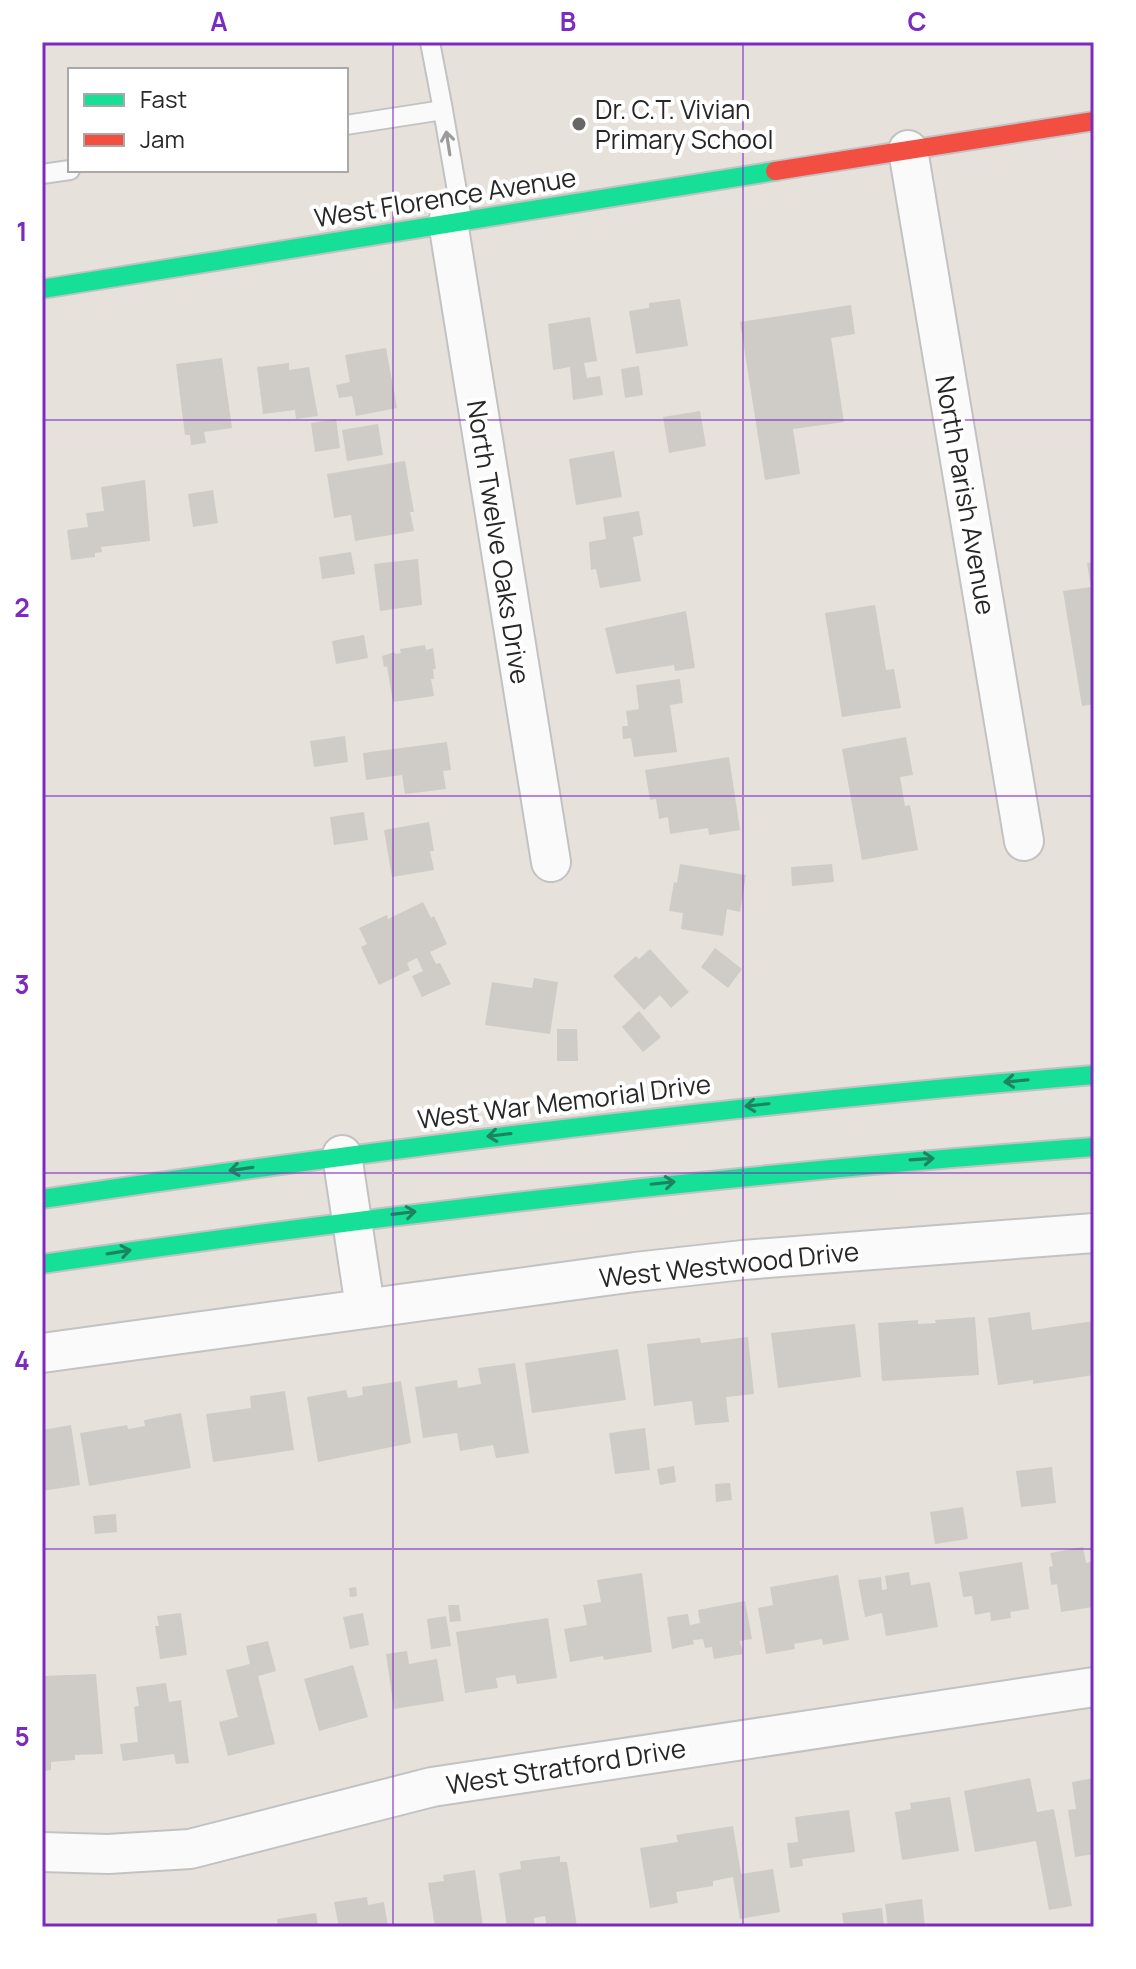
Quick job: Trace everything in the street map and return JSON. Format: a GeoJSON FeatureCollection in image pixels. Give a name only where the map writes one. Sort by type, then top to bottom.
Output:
{"type":"FeatureCollection","features":[{"type":"Feature","properties":{"kind":"main road","name":"West Florence Avenue"},"geometry":{"type":"LineString","coordinates":[[42,289],[1094,121]]}},
{"type":"Feature","properties":{"kind":"main road","name":"West War Memorial Drive"},"geometry":{"type":"LineString","coordinates":[[42,1199],[342,1155],[721,1109],[1094,1075]]}},
{"type":"Feature","properties":{"kind":"main road"},"geometry":{"type":"LineString","coordinates":[[42,1264],[352,1220],[690,1180],[1094,1147]]}},
{"type":"Feature","properties":{"kind":"street","name":"North Parish Avenue"},"geometry":{"type":"LineString","coordinates":[[908,150],[1024,841]]}},
{"type":"Feature","properties":{"kind":"street","name":"North Twelve Oaks Drive"},"geometry":{"type":"LineString","coordinates":[[455,221],[551,862]]}},
{"type":"Feature","properties":{"kind":"street"},"geometry":{"type":"LineString","coordinates":[[342,1155],[365,1307]]}},
{"type":"Feature","properties":{"kind":"street","name":"West Westwood Drive"},"geometry":{"type":"LineString","coordinates":[[42,1353],[568,1280],[743,1260],[1094,1233]]}},
{"type":"Feature","properties":{"kind":"street","name":"West Stratford Drive"},"geometry":{"type":"LineString","coordinates":[[42,1852],[108,1854],[190,1849],[432,1787],[1094,1687]]}},
{"type":"Feature","properties":{"kind":"lane"},"geometry":{"type":"LineString","coordinates":[[430,42],[443,110],[455,221]]}},
{"type":"Feature","properties":{"kind":"lane"},"geometry":{"type":"LineString","coordinates":[[348,125],[443,110]]}},
{"type":"Feature","properties":{"kind":"lane"},"geometry":{"type":"LineString","coordinates":[[42,174],[68,170]]}},
{"type":"Feature","properties":{"kind":"building"},"geometry":{"type":"Polygon","coordinates":[[[680,299],[688,346],[636,354],[629,311],[649,308],[649,303],[680,299]]]}},
{"type":"Feature","properties":{"kind":"building"},"geometry":{"type":"Polygon","coordinates":[[[851,305],[855,334],[831,338],[844,422],[793,429],[800,474],[765,480],[740,322],[851,305]]]}},
{"type":"Feature","properties":{"kind":"building"},"geometry":{"type":"Polygon","coordinates":[[[590,317],[597,361],[584,363],[587,378],[600,376],[603,395],[573,400],[570,367],[553,370],[548,324],[590,317]]]}},
{"type":"Feature","properties":{"kind":"building"},"geometry":{"type":"Polygon","coordinates":[[[386,348],[397,408],[356,416],[352,396],[339,398],[336,385],[350,382],[345,355],[386,348]]]}},
{"type":"Feature","properties":{"kind":"building"},"geometry":{"type":"Polygon","coordinates":[[[222,358],[232,428],[204,432],[206,443],[191,445],[190,435],[185,435],[176,364],[222,358]]]}},
{"type":"Feature","properties":{"kind":"building"},"geometry":{"type":"Polygon","coordinates":[[[289,363],[289,370],[309,367],[318,416],[296,419],[295,410],[263,414],[257,367],[289,363]]]}},
{"type":"Feature","properties":{"kind":"building"},"geometry":{"type":"Polygon","coordinates":[[[639,366],[643,395],[625,398],[621,369],[639,366]]]}},
{"type":"Feature","properties":{"kind":"building"},"geometry":{"type":"Polygon","coordinates":[[[700,411],[706,446],[669,453],[663,417],[700,411]]]}},
{"type":"Feature","properties":{"kind":"building"},"geometry":{"type":"Polygon","coordinates":[[[336,419],[340,448],[315,452],[311,423],[336,419]]]}},
{"type":"Feature","properties":{"kind":"building"},"geometry":{"type":"Polygon","coordinates":[[[378,424],[383,455],[347,461],[342,430],[378,424]]]}},
{"type":"Feature","properties":{"kind":"building"},"geometry":{"type":"Polygon","coordinates":[[[614,451],[622,497],[576,505],[569,459],[614,451]]]}},
{"type":"Feature","properties":{"kind":"building"},"geometry":{"type":"Polygon","coordinates":[[[405,461],[414,512],[410,512],[414,531],[355,541],[351,515],[334,518],[327,474],[405,461]]]}},
{"type":"Feature","properties":{"kind":"building"},"geometry":{"type":"Polygon","coordinates":[[[145,480],[150,541],[101,547],[102,552],[95,553],[95,557],[71,560],[67,530],[88,527],[86,513],[104,511],[101,487],[145,480]]]}},
{"type":"Feature","properties":{"kind":"building"},"geometry":{"type":"Polygon","coordinates":[[[213,490],[218,523],[193,527],[188,494],[213,490]]]}},
{"type":"Feature","properties":{"kind":"building"},"geometry":{"type":"Polygon","coordinates":[[[639,511],[643,535],[633,537],[641,581],[600,588],[596,569],[591,570],[589,542],[606,539],[603,517],[639,511]]]}},
{"type":"Feature","properties":{"kind":"building"},"geometry":{"type":"Polygon","coordinates":[[[351,552],[355,574],[322,579],[319,557],[351,552]]]}},
{"type":"Feature","properties":{"kind":"building"},"geometry":{"type":"Polygon","coordinates":[[[418,559],[422,605],[380,611],[374,564],[418,559]]]}},
{"type":"Feature","properties":{"kind":"building"},"geometry":{"type":"Polygon","coordinates":[[[1094,562],[1094,704],[1082,706],[1063,591],[1091,587],[1087,563],[1094,562]]]}},
{"type":"Feature","properties":{"kind":"building"},"geometry":{"type":"Polygon","coordinates":[[[875,605],[886,670],[894,669],[901,708],[842,717],[825,613],[875,605]]]}},
{"type":"Feature","properties":{"kind":"building"},"geometry":{"type":"Polygon","coordinates":[[[686,611],[695,668],[675,671],[674,665],[616,674],[605,628],[686,611]]]}},
{"type":"Feature","properties":{"kind":"building"},"geometry":{"type":"Polygon","coordinates":[[[364,635],[368,658],[336,664],[332,641],[364,635]]]}},
{"type":"Feature","properties":{"kind":"building"},"geometry":{"type":"Polygon","coordinates":[[[425,645],[426,650],[433,648],[436,669],[433,669],[434,679],[431,679],[434,696],[393,702],[387,666],[384,667],[382,656],[425,645]]]}},
{"type":"Feature","properties":{"kind":"building"},"geometry":{"type":"Polygon","coordinates":[[[680,679],[683,703],[670,705],[677,752],[634,757],[631,738],[623,739],[622,726],[628,726],[626,711],[639,709],[636,685],[680,679]]]}},
{"type":"Feature","properties":{"kind":"building"},"geometry":{"type":"Polygon","coordinates":[[[345,736],[348,762],[314,767],[310,741],[345,736]]]}},
{"type":"Feature","properties":{"kind":"building"},"geometry":{"type":"Polygon","coordinates":[[[906,737],[913,775],[900,777],[905,806],[910,805],[918,850],[862,860],[842,749],[906,737]]]}},
{"type":"Feature","properties":{"kind":"building"},"geometry":{"type":"Polygon","coordinates":[[[447,742],[451,770],[443,771],[446,789],[405,794],[402,775],[366,780],[363,753],[447,742]]]}},
{"type":"Feature","properties":{"kind":"building"},"geometry":{"type":"Polygon","coordinates":[[[729,757],[740,830],[709,835],[708,828],[670,834],[668,817],[659,819],[656,799],[650,800],[645,770],[729,757]]]}},
{"type":"Feature","properties":{"kind":"building"},"geometry":{"type":"Polygon","coordinates":[[[364,812],[368,840],[334,845],[330,817],[364,812]]]}},
{"type":"Feature","properties":{"kind":"building"},"geometry":{"type":"Polygon","coordinates":[[[429,822],[434,870],[392,877],[384,830],[429,822]]]}},
{"type":"Feature","properties":{"kind":"building"},"geometry":{"type":"Polygon","coordinates":[[[680,864],[746,875],[740,912],[727,909],[723,936],[681,929],[683,913],[669,911],[680,864]]]}},
{"type":"Feature","properties":{"kind":"building"},"geometry":{"type":"Polygon","coordinates":[[[832,864],[834,882],[792,886],[791,867],[832,864]]]}},
{"type":"Feature","properties":{"kind":"building"},"geometry":{"type":"Polygon","coordinates":[[[423,902],[431,918],[434,916],[447,944],[430,952],[451,984],[422,997],[412,976],[423,971],[417,958],[407,963],[410,970],[379,985],[361,947],[367,944],[359,928],[387,915],[388,919],[423,902]]]}},
{"type":"Feature","properties":{"kind":"building"},"geometry":{"type":"Polygon","coordinates":[[[715,948],[742,969],[728,988],[701,967],[715,948]]]}},
{"type":"Feature","properties":{"kind":"building"},"geometry":{"type":"Polygon","coordinates":[[[650,949],[689,992],[671,1008],[660,995],[644,1010],[613,976],[636,956],[639,959],[650,949]]]}},
{"type":"Feature","properties":{"kind":"building"},"geometry":{"type":"Polygon","coordinates":[[[534,978],[558,982],[550,1034],[485,1025],[492,982],[532,988],[534,978]]]}},
{"type":"Feature","properties":{"kind":"building"},"geometry":{"type":"Polygon","coordinates":[[[639,1011],[661,1037],[643,1052],[622,1027],[639,1011]]]}},
{"type":"Feature","properties":{"kind":"building"},"geometry":{"type":"Polygon","coordinates":[[[557,1029],[577,1029],[578,1061],[557,1061],[557,1029]]]}},
{"type":"Feature","properties":{"kind":"building"},"geometry":{"type":"Polygon","coordinates":[[[1030,1312],[1032,1330],[1094,1321],[1094,1375],[1033,1384],[1033,1380],[998,1385],[988,1318],[1030,1312]]]}},
{"type":"Feature","properties":{"kind":"building"},"geometry":{"type":"Polygon","coordinates":[[[975,1317],[979,1375],[882,1381],[878,1323],[918,1320],[918,1324],[936,1323],[935,1320],[975,1317]]]}},
{"type":"Feature","properties":{"kind":"building"},"geometry":{"type":"Polygon","coordinates":[[[855,1324],[861,1377],[778,1388],[771,1333],[855,1324]]]}},
{"type":"Feature","properties":{"kind":"building"},"geometry":{"type":"Polygon","coordinates":[[[748,1337],[754,1394],[726,1397],[729,1422],[695,1425],[692,1401],[654,1406],[647,1344],[700,1338],[701,1343],[748,1337]]]}},
{"type":"Feature","properties":{"kind":"building"},"geometry":{"type":"Polygon","coordinates":[[[618,1349],[626,1400],[532,1413],[525,1363],[618,1349]]]}},
{"type":"Feature","properties":{"kind":"building"},"geometry":{"type":"Polygon","coordinates":[[[515,1363],[529,1453],[496,1458],[493,1445],[460,1451],[457,1433],[423,1438],[415,1387],[457,1380],[458,1388],[481,1384],[478,1368],[515,1363]]]}},
{"type":"Feature","properties":{"kind":"building"},"geometry":{"type":"Polygon","coordinates":[[[401,1381],[411,1443],[318,1462],[307,1397],[346,1390],[348,1398],[363,1395],[362,1387],[401,1381]]]}},
{"type":"Feature","properties":{"kind":"building"},"geometry":{"type":"Polygon","coordinates":[[[285,1391],[294,1450],[213,1462],[206,1414],[251,1408],[250,1396],[285,1391]]]}},
{"type":"Feature","properties":{"kind":"building"},"geometry":{"type":"Polygon","coordinates":[[[181,1413],[191,1468],[89,1486],[80,1433],[127,1425],[128,1429],[145,1426],[144,1420],[181,1413]]]}},
{"type":"Feature","properties":{"kind":"building"},"geometry":{"type":"Polygon","coordinates":[[[71,1425],[80,1485],[42,1491],[42,1430],[71,1425]]]}},
{"type":"Feature","properties":{"kind":"building"},"geometry":{"type":"Polygon","coordinates":[[[645,1428],[650,1470],[615,1474],[609,1433],[645,1428]]]}},
{"type":"Feature","properties":{"kind":"building"},"geometry":{"type":"Polygon","coordinates":[[[674,1466],[676,1482],[660,1485],[657,1469],[674,1466]]]}},
{"type":"Feature","properties":{"kind":"building"},"geometry":{"type":"Polygon","coordinates":[[[1052,1467],[1056,1503],[1021,1507],[1016,1471],[1052,1467]]]}},
{"type":"Feature","properties":{"kind":"building"},"geometry":{"type":"Polygon","coordinates":[[[730,1483],[732,1500],[716,1502],[715,1484],[730,1483]]]}},
{"type":"Feature","properties":{"kind":"building"},"geometry":{"type":"Polygon","coordinates":[[[963,1507],[968,1539],[935,1544],[930,1512],[963,1507]]]}},
{"type":"Feature","properties":{"kind":"building"},"geometry":{"type":"Polygon","coordinates":[[[116,1514],[117,1532],[95,1534],[93,1516],[116,1514]]]}},
{"type":"Feature","properties":{"kind":"building"},"geometry":{"type":"Polygon","coordinates":[[[1083,1547],[1086,1563],[1094,1561],[1093,1607],[1061,1612],[1057,1584],[1051,1585],[1049,1567],[1053,1566],[1050,1553],[1083,1547]]]}},
{"type":"Feature","properties":{"kind":"building"},"geometry":{"type":"Polygon","coordinates":[[[1022,1562],[1029,1609],[1010,1612],[1011,1618],[991,1621],[990,1612],[975,1615],[972,1596],[963,1597],[959,1572],[1022,1562]]]}},
{"type":"Feature","properties":{"kind":"building"},"geometry":{"type":"Polygon","coordinates":[[[909,1572],[911,1585],[930,1582],[938,1627],[886,1636],[882,1613],[865,1617],[858,1580],[881,1577],[882,1590],[887,1589],[885,1576],[909,1572]]]}},
{"type":"Feature","properties":{"kind":"building"},"geometry":{"type":"Polygon","coordinates":[[[642,1573],[652,1652],[570,1662],[564,1629],[587,1625],[583,1605],[601,1602],[597,1580],[642,1573]]]}},
{"type":"Feature","properties":{"kind":"building"},"geometry":{"type":"Polygon","coordinates":[[[838,1575],[849,1640],[823,1645],[822,1639],[794,1644],[795,1649],[766,1654],[758,1608],[773,1605],[770,1587],[838,1575]]]}},
{"type":"Feature","properties":{"kind":"building"},"geometry":{"type":"Polygon","coordinates":[[[356,1587],[357,1596],[350,1597],[349,1588],[356,1587]]]}},
{"type":"Feature","properties":{"kind":"building"},"geometry":{"type":"Polygon","coordinates":[[[745,1601],[752,1639],[740,1641],[743,1654],[714,1659],[712,1647],[705,1648],[703,1639],[672,1649],[667,1617],[688,1614],[690,1625],[700,1623],[698,1610],[745,1601]]]}},
{"type":"Feature","properties":{"kind":"building"},"geometry":{"type":"Polygon","coordinates":[[[448,1605],[459,1605],[461,1621],[450,1622],[448,1605]]]}},
{"type":"Feature","properties":{"kind":"building"},"geometry":{"type":"Polygon","coordinates":[[[181,1613],[187,1655],[160,1659],[155,1626],[159,1626],[157,1616],[181,1613]]]}},
{"type":"Feature","properties":{"kind":"building"},"geometry":{"type":"Polygon","coordinates":[[[363,1613],[369,1645],[350,1649],[343,1617],[363,1613]]]}},
{"type":"Feature","properties":{"kind":"building"},"geometry":{"type":"Polygon","coordinates":[[[446,1616],[451,1646],[431,1649],[427,1619],[446,1616]]]}},
{"type":"Feature","properties":{"kind":"building"},"geometry":{"type":"Polygon","coordinates":[[[548,1618],[557,1678],[517,1684],[515,1675],[496,1678],[498,1688],[465,1693],[456,1632],[548,1618]]]}},
{"type":"Feature","properties":{"kind":"building"},"geometry":{"type":"Polygon","coordinates":[[[268,1641],[276,1671],[258,1676],[275,1744],[228,1756],[219,1722],[238,1717],[226,1670],[250,1664],[246,1646],[268,1641]]]}},
{"type":"Feature","properties":{"kind":"building"},"geometry":{"type":"Polygon","coordinates":[[[407,1651],[409,1664],[437,1659],[444,1701],[394,1709],[386,1654],[407,1651]]]}},
{"type":"Feature","properties":{"kind":"building"},"geometry":{"type":"Polygon","coordinates":[[[353,1665],[368,1717],[319,1731],[304,1679],[353,1665]]]}},
{"type":"Feature","properties":{"kind":"building"},"geometry":{"type":"Polygon","coordinates":[[[96,1674],[103,1754],[75,1755],[75,1760],[51,1762],[51,1770],[42,1771],[42,1676],[96,1674]]]}},
{"type":"Feature","properties":{"kind":"building"},"geometry":{"type":"Polygon","coordinates":[[[166,1683],[169,1702],[181,1700],[189,1763],[176,1764],[174,1754],[123,1761],[120,1744],[138,1742],[134,1707],[139,1706],[136,1687],[166,1683]]]}},
{"type":"Feature","properties":{"kind":"building"},"geometry":{"type":"Polygon","coordinates":[[[1030,1778],[1037,1812],[1054,1809],[1072,1906],[1049,1910],[1036,1841],[975,1852],[964,1791],[1030,1778]]]}},
{"type":"Feature","properties":{"kind":"building"},"geometry":{"type":"Polygon","coordinates":[[[1094,1778],[1094,1854],[1075,1857],[1068,1810],[1076,1809],[1072,1782],[1094,1778]]]}},
{"type":"Feature","properties":{"kind":"building"},"geometry":{"type":"Polygon","coordinates":[[[950,1797],[959,1851],[902,1860],[895,1812],[911,1809],[910,1803],[950,1797]]]}},
{"type":"Feature","properties":{"kind":"building"},"geometry":{"type":"Polygon","coordinates":[[[849,1810],[855,1852],[802,1859],[803,1866],[790,1868],[787,1843],[798,1842],[795,1817],[849,1810]]]}},
{"type":"Feature","properties":{"kind":"building"},"geometry":{"type":"Polygon","coordinates":[[[733,1826],[741,1874],[773,1869],[780,1912],[740,1919],[733,1877],[713,1881],[713,1886],[676,1892],[678,1903],[650,1908],[640,1848],[678,1842],[676,1835],[733,1826]]]}},
{"type":"Feature","properties":{"kind":"building"},"geometry":{"type":"Polygon","coordinates":[[[560,1856],[560,1862],[567,1862],[577,1927],[547,1927],[545,1916],[534,1918],[535,1927],[507,1927],[499,1873],[521,1869],[520,1861],[560,1856]]]}},
{"type":"Feature","properties":{"kind":"building"},"geometry":{"type":"Polygon","coordinates":[[[475,1870],[483,1927],[435,1927],[428,1883],[444,1881],[443,1875],[475,1870]]]}},
{"type":"Feature","properties":{"kind":"building"},"geometry":{"type":"Polygon","coordinates":[[[367,1897],[368,1905],[384,1902],[388,1927],[339,1927],[334,1902],[367,1897]]]}},
{"type":"Feature","properties":{"kind":"building"},"geometry":{"type":"Polygon","coordinates":[[[922,1899],[925,1927],[888,1927],[885,1904],[922,1899]]]}},
{"type":"Feature","properties":{"kind":"building"},"geometry":{"type":"Polygon","coordinates":[[[882,1908],[884,1927],[844,1927],[842,1913],[882,1908]]]}},
{"type":"Feature","properties":{"kind":"building"},"geometry":{"type":"Polygon","coordinates":[[[316,1913],[318,1927],[278,1927],[277,1919],[316,1913]]]}},
{"type":"Feature","properties":{"kind":"traffic: fast"},"geometry":{"type":"LineString","coordinates":[[42,289],[775,171]]}},
{"type":"Feature","properties":{"kind":"traffic: fast"},"geometry":{"type":"LineString","coordinates":[[42,1199],[567,1128],[830,1099],[1094,1075]]}},
{"type":"Feature","properties":{"kind":"traffic: fast"},"geometry":{"type":"LineString","coordinates":[[42,1264],[567,1196],[830,1169],[1094,1147]]}},
{"type":"Feature","properties":{"kind":"traffic: jam"},"geometry":{"type":"LineString","coordinates":[[775,171],[1094,121]]}},
{"type":"Feature","properties":{"kind":"place","name":"Dr. C.T. Vivian Primary School"},"geometry":{"type":"Point","coordinates":[579,124]}}]}
